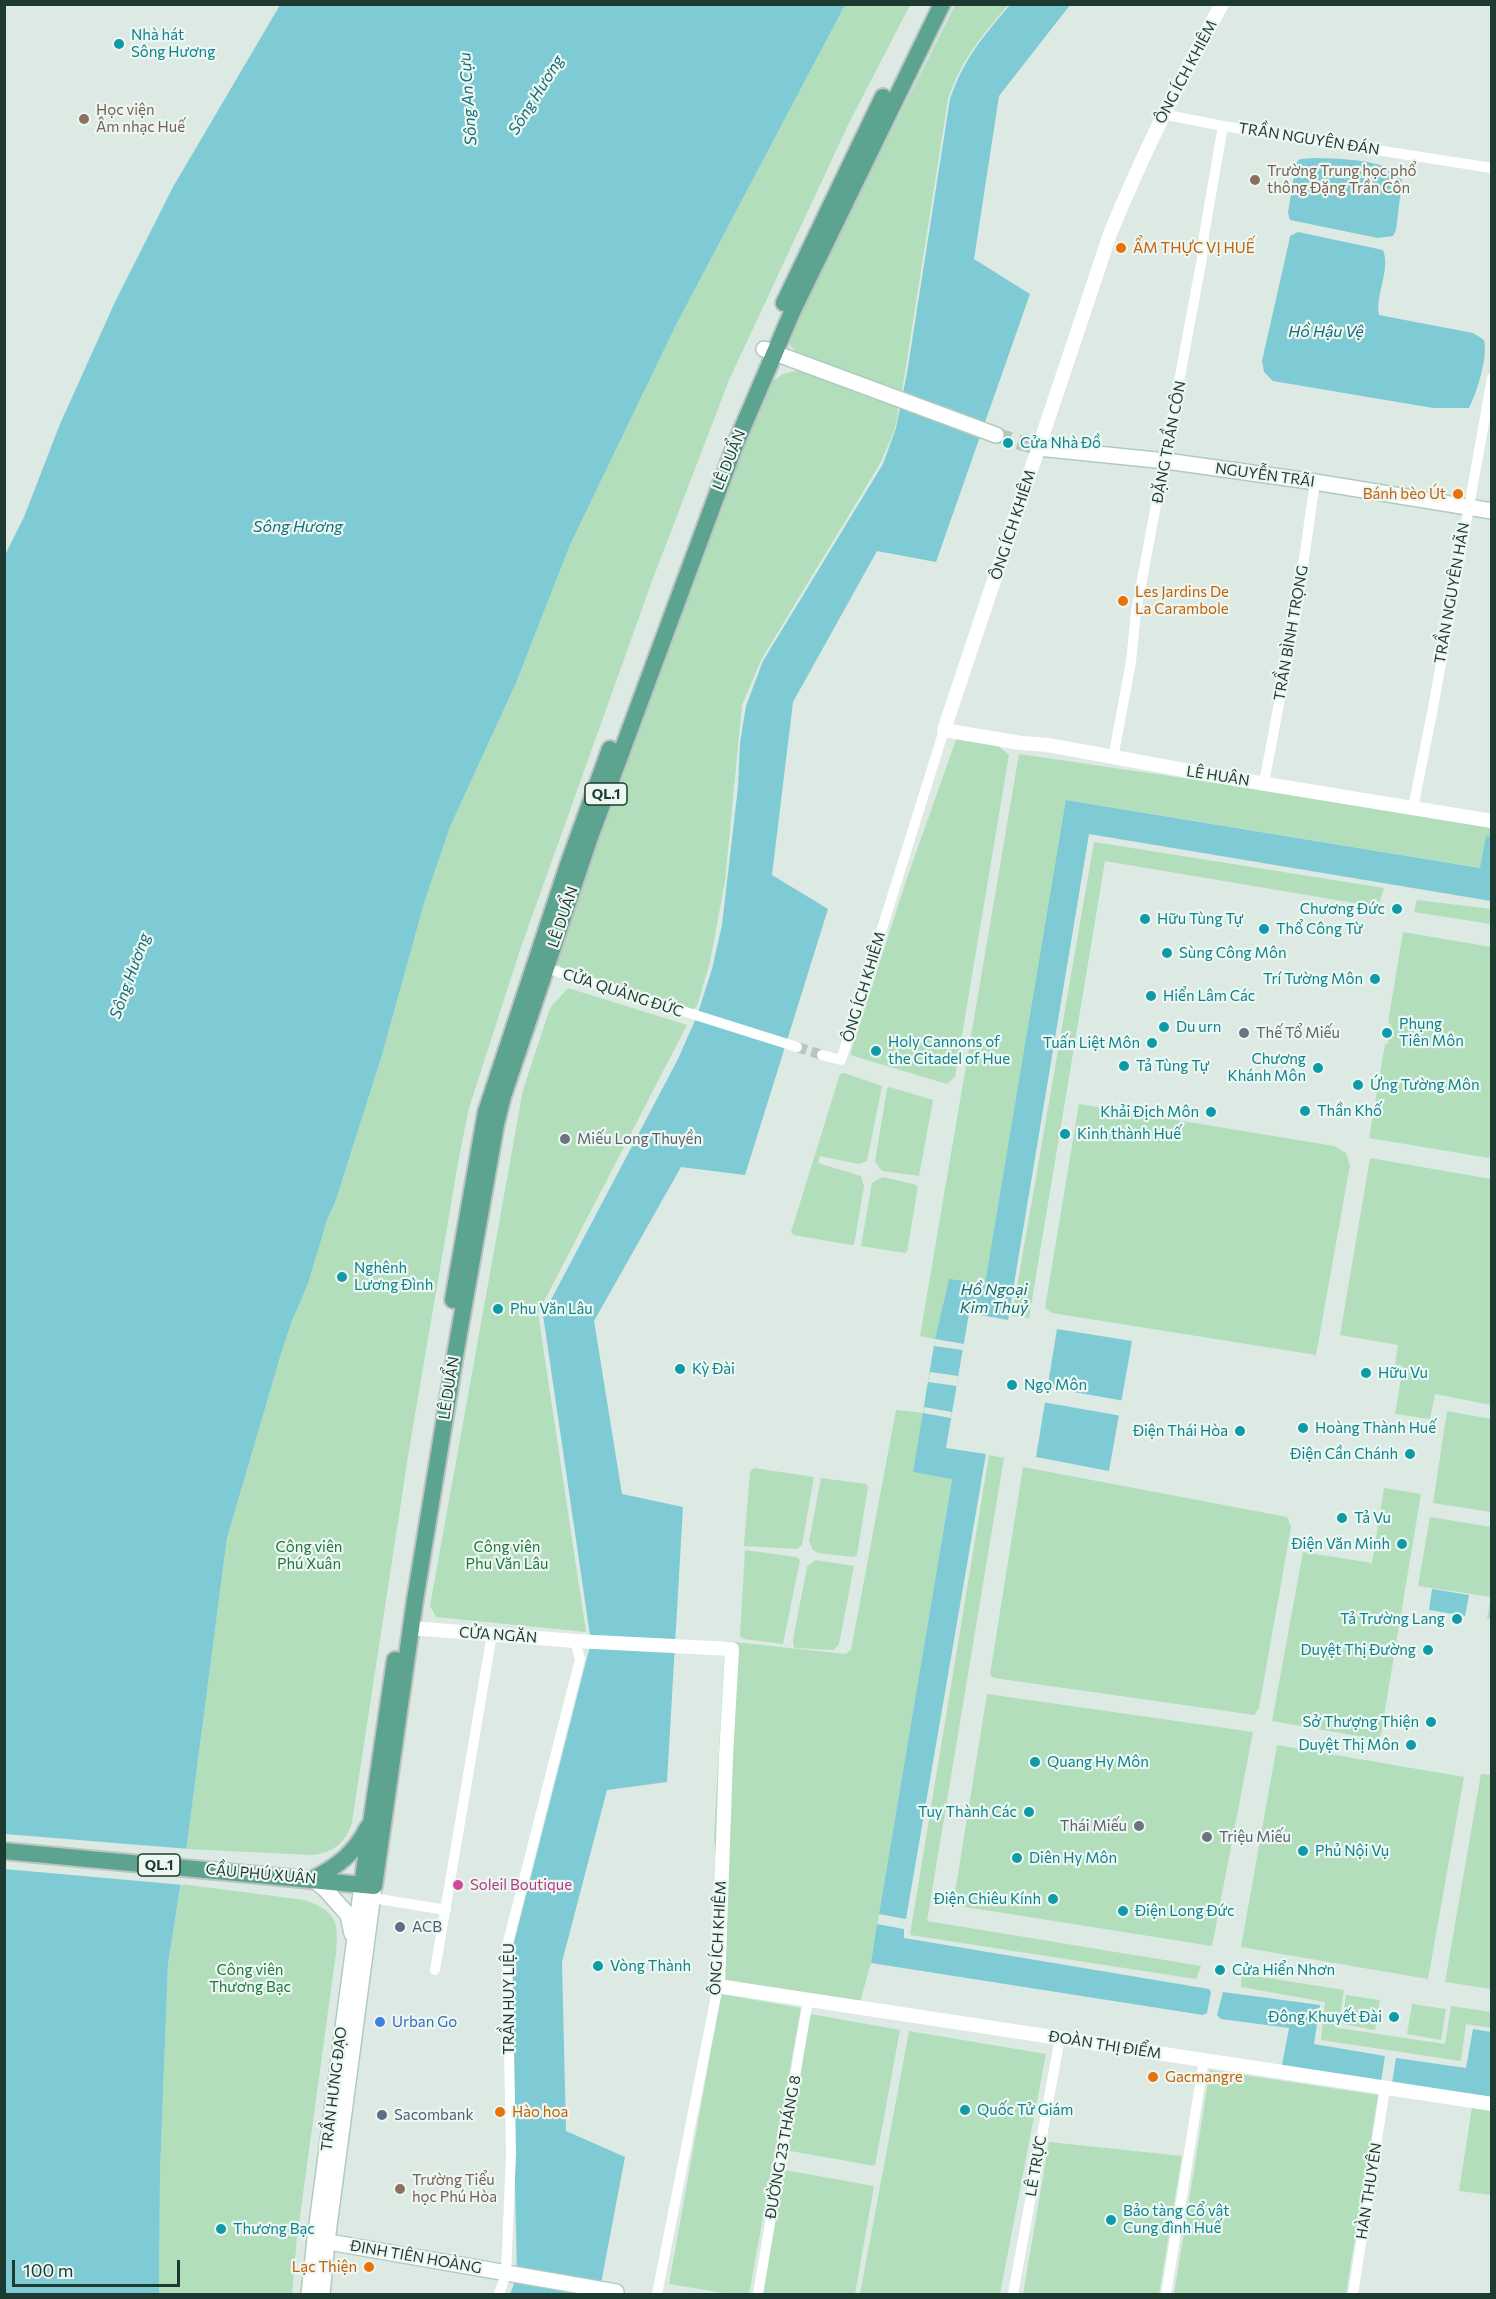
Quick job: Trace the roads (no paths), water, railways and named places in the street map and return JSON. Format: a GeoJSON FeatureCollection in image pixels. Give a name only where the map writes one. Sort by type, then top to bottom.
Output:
{"type":"FeatureCollection","features":[{"type":"Feature","properties":{"kind":"main road","name":"LÊ DUẨN"},"geometry":{"type":"LineString","coordinates":[[370,1889],[373,1816],[496,1124],[568,865],[700,507],[770,351],[803,262],[929,4]]}},
{"type":"Feature","properties":{"kind":"main road","name":"LÊ DUẨN"},"geometry":{"type":"LineString","coordinates":[[770,351],[793,310],[942,4]]}},
{"type":"Feature","properties":{"kind":"main road"},"geometry":{"type":"LineString","coordinates":[[770,351],[996,435]]}},
{"type":"Feature","properties":{"kind":"main road","name":"NGUYỄN TRÃI"},"geometry":{"type":"LineString","coordinates":[[1038,448],[1166,461],[1315,482],[1491,511]]}},
{"type":"Feature","properties":{"kind":"main road","name":"LÊ DUẨN"},"geometry":{"type":"LineString","coordinates":[[370,1889],[405,1628]]}},
{"type":"Feature","properties":{"kind":"main road","name":"QL.1"},"geometry":{"type":"LineString","coordinates":[[313,1879],[347,1858],[361,1842],[373,1816]]}},
{"type":"Feature","properties":{"kind":"main road","name":"CẦU PHÚ XUÂN"},"geometry":{"type":"LineString","coordinates":[[4,1851],[313,1879],[370,1889]]}},
{"type":"Feature","properties":{"kind":"main road"},"geometry":{"type":"LineString","coordinates":[[313,1879],[326,1890],[348,1916],[353,1943]]}},
{"type":"Feature","properties":{"kind":"main road","name":"TRẦN HƯNG ĐẠO"},"geometry":{"type":"LineString","coordinates":[[322,2295],[321,2240],[353,1943],[370,1889]]}},
{"type":"Feature","properties":{"kind":"main road","name":"TRẦN HƯNG ĐẠO"},"geometry":{"type":"LineString","coordinates":[[309,2295],[321,2240],[370,1889]]}},
{"type":"Feature","properties":{"kind":"main road","name":"ĐINH TIÊN HOÀNG"},"geometry":{"type":"LineString","coordinates":[[321,2240],[616,2292]]}},
{"type":"Feature","properties":{"kind":"street","name":"ÔNG ÍCH KHIÊM"},"geometry":{"type":"LineString","coordinates":[[822,1055],[841,1060],[944,730],[1110,234],[1162,114],[1222,4]]}},
{"type":"Feature","properties":{"kind":"street","name":"TRẦN NGUYÊN ĐÁN"},"geometry":{"type":"LineString","coordinates":[[1162,114],[1491,168]]}},
{"type":"Feature","properties":{"kind":"street","name":"ĐẶNG TRẦN CÔN"},"geometry":{"type":"LineString","coordinates":[[1113,758],[1131,662],[1136,612],[1166,461],[1224,126]]}},
{"type":"Feature","properties":{"kind":"street","name":"TRẦN NGUYÊN HÃN"},"geometry":{"type":"LineString","coordinates":[[1413,808],[1433,708],[1491,378]]}},
{"type":"Feature","properties":{"kind":"street","name":"TRẦN BÌNH TRỌNG"},"geometry":{"type":"LineString","coordinates":[[1264,783],[1297,608],[1315,482]]}},
{"type":"Feature","properties":{"kind":"street","name":"LÊ HUÂN"},"geometry":{"type":"LineString","coordinates":[[944,730],[1021,743],[1048,745],[1113,758],[1491,820]]}},
{"type":"Feature","properties":{"kind":"street","name":"CỬA QUẢNG ĐỨC"},"geometry":{"type":"LineString","coordinates":[[540,967],[797,1047]]}},
{"type":"Feature","properties":{"kind":"street","name":"CỬA NGĂN"},"geometry":{"type":"LineString","coordinates":[[405,1628],[732,1649]]}},
{"type":"Feature","properties":{"kind":"street"},"geometry":{"type":"LineString","coordinates":[[435,1970],[492,1634]]}},
{"type":"Feature","properties":{"kind":"street","name":"TRẦN HUY LIỆU"},"geometry":{"type":"LineString","coordinates":[[499,2295],[511,2275],[507,1946],[580,1659],[580,1641]]}},
{"type":"Feature","properties":{"kind":"street","name":"ÔNG ÍCH KHIÊM"},"geometry":{"type":"LineString","coordinates":[[657,2295],[718,1986],[732,1649]]}},
{"type":"Feature","properties":{"kind":"street"},"geometry":{"type":"LineString","coordinates":[[370,1889],[446,1911]]}},
{"type":"Feature","properties":{"kind":"street","name":"ĐOÀN THỊ ĐIỂM"},"geometry":{"type":"LineString","coordinates":[[718,1986],[1491,2104]]}},
{"type":"Feature","properties":{"kind":"street","name":"ĐƯỜNG 23 THÁNG 8"},"geometry":{"type":"LineString","coordinates":[[758,2295],[808,2000]]}},
{"type":"Feature","properties":{"kind":"street","name":"LÊ TRỰC"},"geometry":{"type":"LineString","coordinates":[[1013,2295],[1060,2038]]}},
{"type":"Feature","properties":{"kind":"street"},"geometry":{"type":"LineString","coordinates":[[1166,2295],[1204,2060]]}},
{"type":"Feature","properties":{"kind":"street","name":"HÀN THUYÊN"},"geometry":{"type":"LineString","coordinates":[[1353,2295],[1385,2088]]}},
{"type":"Feature","properties":{"kind":"water","name":"Sông Hương"},"geometry":{"type":"Polygon","coordinates":[[[280,5],[845,5],[676,325],[570,545],[516,683],[450,827],[425,900],[382,1055],[336,1200],[281,1354],[227,1538],[186,1851],[168,1964],[160,2172],[159,2294],[5,2294],[4,557],[24,517],[60,424],[115,302],[173,187],[280,5]]]}},
{"type":"Feature","properties":{"kind":"water"},"geometry":{"type":"Polygon","coordinates":[[[1010,5],[1070,5],[999,96],[974,259],[1030,294],[936,562],[877,551],[793,702],[772,875],[828,909],[745,1175],[681,1167],[594,1321],[622,1494],[683,1507],[667,1782],[607,1790],[562,1962],[566,2131],[625,2157],[599,2294],[510,2294],[517,2276],[510,1958],[591,1642],[543,1315],[678,1059],[697,1016],[712,969],[722,925],[738,787],[740,743],[746,706],[763,661],[883,464],[896,428],[907,373],[950,99],[975,49],[1010,5]]]}},
{"type":"Feature","properties":{"kind":"water"},"geometry":{"type":"Polygon","coordinates":[[[1300,159],[1368,162],[1398,172],[1402,181],[1396,230],[1393,236],[1378,238],[1290,220],[1288,213],[1296,163],[1300,159]]]}},
{"type":"Feature","properties":{"kind":"water","name":"Hồ Hậu Vệ"},"geometry":{"type":"Polygon","coordinates":[[[1298,232],[1383,250],[1385,266],[1378,307],[1379,315],[1473,333],[1484,340],[1483,365],[1469,408],[1433,408],[1273,381],[1264,372],[1262,361],[1290,236],[1298,232]]]}},
{"type":"Feature","properties":{"kind":"water","name":"Hồ Ngoại Kim Thuỷ"},"geometry":{"type":"Polygon","coordinates":[[[1066,800],[1480,868],[1486,836],[1491,837],[1491,901],[1089,834],[1008,1320],[969,1313],[946,1448],[986,1454],[906,1919],[879,1914],[952,1479],[913,1472],[935,1339],[949,1279],[985,1284],[1066,800]]]}},
{"type":"Feature","properties":{"kind":"water"},"geometry":{"type":"Polygon","coordinates":[[[1057,1329],[1132,1341],[1109,1471],[1036,1457],[1057,1329]]]}},
{"type":"Feature","properties":{"kind":"water"},"geometry":{"type":"Polygon","coordinates":[[[1432,1589],[1469,1595],[1465,1616],[1429,1610],[1432,1589]]]}},
{"type":"Feature","properties":{"kind":"water"},"geometry":{"type":"Polygon","coordinates":[[[877,1924],[904,1929],[904,1938],[1209,1989],[1211,1992],[1207,2013],[1203,2015],[871,1963],[877,1924]]]}},
{"type":"Feature","properties":{"kind":"water"},"geometry":{"type":"Polygon","coordinates":[[[1223,1992],[1320,2005],[1314,2044],[1385,2056],[1381,2081],[1282,2065],[1289,2028],[1221,2019],[1217,2015],[1223,1992]]]}},
{"type":"Feature","properties":{"kind":"water"},"geometry":{"type":"Polygon","coordinates":[[[1473,2029],[1491,2032],[1491,2097],[1392,2083],[1396,2058],[1466,2068],[1473,2029]]]}},
{"type":"Feature","properties":{"kind":"tunnel"},"geometry":{"type":"LineString","coordinates":[[996,435],[1038,448]]}},
{"type":"Feature","properties":{"kind":"tunnel"},"geometry":{"type":"LineString","coordinates":[[797,1047],[822,1055]]}},
{"type":"Feature","properties":{"kind":"place","name":"Nhà hát Sông Hương"},"geometry":{"type":"Point","coordinates":[119,44]}},
{"type":"Feature","properties":{"kind":"place","name":"Học viện Âm nhạc Huế"},"geometry":{"type":"Point","coordinates":[84,119]}},
{"type":"Feature","properties":{"kind":"place","name":"Trường Trung học phổ thông Đặng Trần Côn"},"geometry":{"type":"Point","coordinates":[1255,180]}},
{"type":"Feature","properties":{"kind":"place","name":"ẨM THỰC VỊ HUẾ"},"geometry":{"type":"Point","coordinates":[1121,248]}},
{"type":"Feature","properties":{"kind":"place","name":"Cửa Nhà Đồ"},"geometry":{"type":"Point","coordinates":[1008,443]}},
{"type":"Feature","properties":{"kind":"place","name":"Bánh bèo Út"},"geometry":{"type":"Point","coordinates":[1458,494]}},
{"type":"Feature","properties":{"kind":"place","name":"Les Jardins De La Carambole"},"geometry":{"type":"Point","coordinates":[1123,601]}},
{"type":"Feature","properties":{"kind":"place","name":"Chương Đức"},"geometry":{"type":"Point","coordinates":[1397,909]}},
{"type":"Feature","properties":{"kind":"place","name":"Hữu Tùng Tự"},"geometry":{"type":"Point","coordinates":[1145,919]}},
{"type":"Feature","properties":{"kind":"place","name":"Thổ Công Từ"},"geometry":{"type":"Point","coordinates":[1264,929]}},
{"type":"Feature","properties":{"kind":"place","name":"Sùng Công Môn"},"geometry":{"type":"Point","coordinates":[1167,953]}},
{"type":"Feature","properties":{"kind":"place","name":"Trí Tường Môn"},"geometry":{"type":"Point","coordinates":[1375,979]}},
{"type":"Feature","properties":{"kind":"place","name":"Hiển Lâm Các"},"geometry":{"type":"Point","coordinates":[1151,996]}},
{"type":"Feature","properties":{"kind":"place","name":"Du urn"},"geometry":{"type":"Point","coordinates":[1164,1027]}},
{"type":"Feature","properties":{"kind":"place","name":"Thế Tổ Miếu"},"geometry":{"type":"Point","coordinates":[1244,1033]}},
{"type":"Feature","properties":{"kind":"place","name":"Phụng Tiên Môn"},"geometry":{"type":"Point","coordinates":[1387,1033]}},
{"type":"Feature","properties":{"kind":"place","name":"Tuấn Liệt Môn"},"geometry":{"type":"Point","coordinates":[1152,1043]}},
{"type":"Feature","properties":{"kind":"place","name":"Holy Cannons of the Citadel of Hue"},"geometry":{"type":"Point","coordinates":[876,1051]}},
{"type":"Feature","properties":{"kind":"place","name":"Tả Tùng Tự"},"geometry":{"type":"Point","coordinates":[1124,1066]}},
{"type":"Feature","properties":{"kind":"place","name":"Chương Khánh Môn"},"geometry":{"type":"Point","coordinates":[1318,1068]}},
{"type":"Feature","properties":{"kind":"place","name":"Ứng Tường Môn"},"geometry":{"type":"Point","coordinates":[1358,1085]}},
{"type":"Feature","properties":{"kind":"place","name":"Thần Khố"},"geometry":{"type":"Point","coordinates":[1305,1111]}},
{"type":"Feature","properties":{"kind":"place","name":"Khải Địch Môn"},"geometry":{"type":"Point","coordinates":[1211,1112]}},
{"type":"Feature","properties":{"kind":"place","name":"Kinh thành Huế"},"geometry":{"type":"Point","coordinates":[1065,1134]}},
{"type":"Feature","properties":{"kind":"place","name":"Miếu Long Thuyền"},"geometry":{"type":"Point","coordinates":[565,1139]}},
{"type":"Feature","properties":{"kind":"place","name":"Nghênh Lương Đình"},"geometry":{"type":"Point","coordinates":[342,1277]}},
{"type":"Feature","properties":{"kind":"place","name":"Phu Văn Lâu"},"geometry":{"type":"Point","coordinates":[498,1309]}},
{"type":"Feature","properties":{"kind":"place","name":"Kỳ Đài"},"geometry":{"type":"Point","coordinates":[680,1369]}},
{"type":"Feature","properties":{"kind":"place","name":"Hữu Vu"},"geometry":{"type":"Point","coordinates":[1366,1373]}},
{"type":"Feature","properties":{"kind":"place","name":"Ngọ Môn"},"geometry":{"type":"Point","coordinates":[1012,1385]}},
{"type":"Feature","properties":{"kind":"place","name":"Hoàng Thành Huế"},"geometry":{"type":"Point","coordinates":[1303,1428]}},
{"type":"Feature","properties":{"kind":"place","name":"Điện Thái Hòa"},"geometry":{"type":"Point","coordinates":[1240,1431]}},
{"type":"Feature","properties":{"kind":"place","name":"Điện Cần Chánh"},"geometry":{"type":"Point","coordinates":[1410,1454]}},
{"type":"Feature","properties":{"kind":"place","name":"Tả Vu"},"geometry":{"type":"Point","coordinates":[1342,1518]}},
{"type":"Feature","properties":{"kind":"place","name":"Điện Văn Minh"},"geometry":{"type":"Point","coordinates":[1402,1544]}},
{"type":"Feature","properties":{"kind":"place","name":"Tả Trường Lang"},"geometry":{"type":"Point","coordinates":[1457,1619]}},
{"type":"Feature","properties":{"kind":"place","name":"Duyệt Thị Đường"},"geometry":{"type":"Point","coordinates":[1428,1650]}},
{"type":"Feature","properties":{"kind":"place","name":"Sở Thượng Thiện"},"geometry":{"type":"Point","coordinates":[1431,1722]}},
{"type":"Feature","properties":{"kind":"place","name":"Duyệt Thị Môn"},"geometry":{"type":"Point","coordinates":[1411,1745]}},
{"type":"Feature","properties":{"kind":"place","name":"Quang Hy Môn"},"geometry":{"type":"Point","coordinates":[1035,1762]}},
{"type":"Feature","properties":{"kind":"place","name":"Tuy Thành Các"},"geometry":{"type":"Point","coordinates":[1029,1812]}},
{"type":"Feature","properties":{"kind":"place","name":"Thái Miếu"},"geometry":{"type":"Point","coordinates":[1139,1826]}},
{"type":"Feature","properties":{"kind":"place","name":"Triệu Miếu"},"geometry":{"type":"Point","coordinates":[1207,1837]}},
{"type":"Feature","properties":{"kind":"place","name":"Phủ Nội Vụ"},"geometry":{"type":"Point","coordinates":[1303,1851]}},
{"type":"Feature","properties":{"kind":"place","name":"Diên Hy Môn"},"geometry":{"type":"Point","coordinates":[1017,1858]}},
{"type":"Feature","properties":{"kind":"place","name":"Soleil Boutique"},"geometry":{"type":"Point","coordinates":[458,1885]}},
{"type":"Feature","properties":{"kind":"place","name":"Điện Chiêu Kính"},"geometry":{"type":"Point","coordinates":[1053,1899]}},
{"type":"Feature","properties":{"kind":"place","name":"Điện Long Đức"},"geometry":{"type":"Point","coordinates":[1123,1911]}},
{"type":"Feature","properties":{"kind":"place","name":"ACB"},"geometry":{"type":"Point","coordinates":[400,1927]}},
{"type":"Feature","properties":{"kind":"place","name":"Vòng Thành"},"geometry":{"type":"Point","coordinates":[598,1966]}},
{"type":"Feature","properties":{"kind":"place","name":"Cửa Hiển Nhơn"},"geometry":{"type":"Point","coordinates":[1220,1970]}},
{"type":"Feature","properties":{"kind":"place","name":"Đông Khuyết Đài"},"geometry":{"type":"Point","coordinates":[1394,2017]}},
{"type":"Feature","properties":{"kind":"place","name":"Urban Go"},"geometry":{"type":"Point","coordinates":[380,2022]}},
{"type":"Feature","properties":{"kind":"place","name":"Gacmangre"},"geometry":{"type":"Point","coordinates":[1153,2077]}},
{"type":"Feature","properties":{"kind":"place","name":"Quốc Tử Giám"},"geometry":{"type":"Point","coordinates":[965,2110]}},
{"type":"Feature","properties":{"kind":"place","name":"Hào hoa"},"geometry":{"type":"Point","coordinates":[500,2112]}},
{"type":"Feature","properties":{"kind":"place","name":"Sacombank"},"geometry":{"type":"Point","coordinates":[382,2115]}},
{"type":"Feature","properties":{"kind":"place","name":"Trường Tiểu học Phú Hòa"},"geometry":{"type":"Point","coordinates":[400,2189]}},
{"type":"Feature","properties":{"kind":"place","name":"Bảo tàng Cổ vật Cung đình Huế"},"geometry":{"type":"Point","coordinates":[1111,2220]}},
{"type":"Feature","properties":{"kind":"place","name":"Thương Bạc"},"geometry":{"type":"Point","coordinates":[221,2229]}},
{"type":"Feature","properties":{"kind":"place","name":"Lạc Thiện"},"geometry":{"type":"Point","coordinates":[369,2267]}},
{"type":"Feature","properties":{"kind":"water label","name":"Sông An Cựu"},"geometry":{"type":"Point","coordinates":[468,99]}},
{"type":"Feature","properties":{"kind":"park label","name":"Công viên Phú Xuân"},"geometry":{"type":"Point","coordinates":[309,1556]}},
{"type":"Feature","properties":{"kind":"park label","name":"Công viên Phu Văn Lâu"},"geometry":{"type":"Point","coordinates":[507,1556]}},
{"type":"Feature","properties":{"kind":"park label","name":"Công viên Thương Bạc"},"geometry":{"type":"Point","coordinates":[250,1978]}}]}
